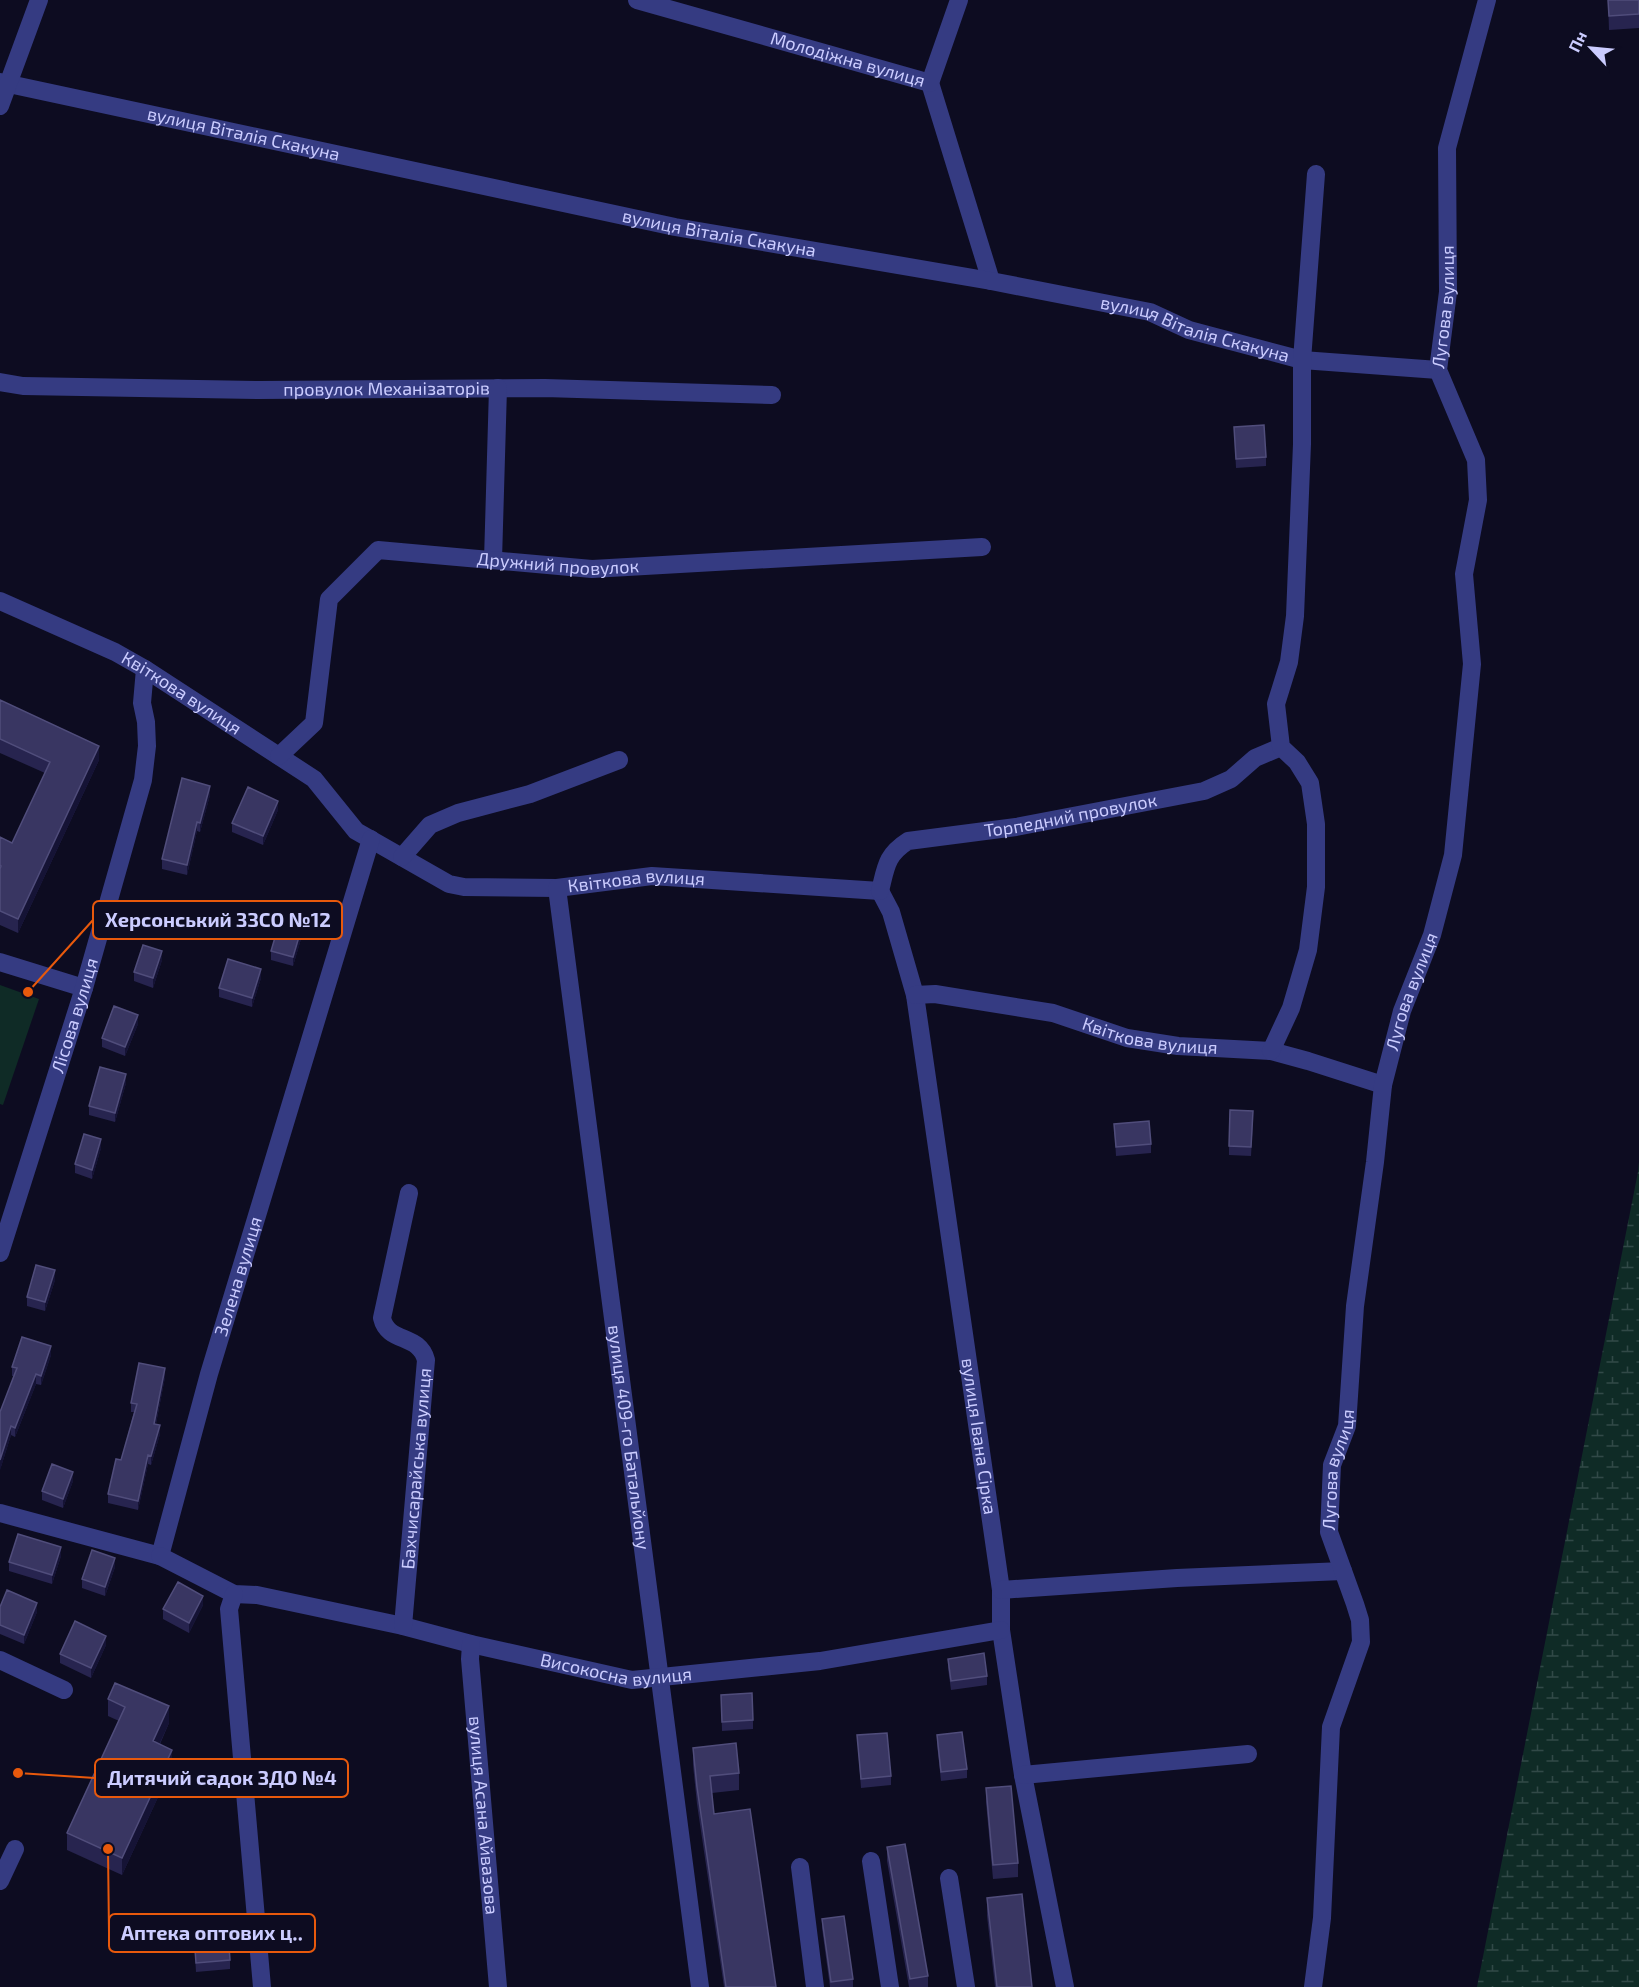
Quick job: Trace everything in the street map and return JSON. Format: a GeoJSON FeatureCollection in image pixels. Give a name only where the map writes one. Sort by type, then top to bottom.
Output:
{"type":"FeatureCollection","features":[{"type":"Feature","properties":{"kind":"street"},"geometry":{"type":"LineString","coordinates":[[0,106],[4,83],[39,0]]}},
{"type":"Feature","properties":{"kind":"street","name":"Молодіжна вулиця"},"geometry":{"type":"LineString","coordinates":[[637,0],[930,83],[991,280]]}},
{"type":"Feature","properties":{"kind":"street"},"geometry":{"type":"LineString","coordinates":[[930,83],[959,0]]}},
{"type":"Feature","properties":{"kind":"street","name":"Лугова вулиця"},"geometry":{"type":"LineString","coordinates":[[1313,1987],[1322,1918],[1331,1727],[1361,1642],[1360,1620],[1329,1532],[1332,1465],[1347,1426],[1354,1306],[1375,1162],[1383,1085],[1402,1011],[1432,935],[1453,855],[1472,664],[1464,574],[1478,500],[1476,460],[1438,370],[1448,292],[1446,148],[1487,0]]}},
{"type":"Feature","properties":{"kind":"street","name":"вулиця Віталія Скакуна"},"geometry":{"type":"LineString","coordinates":[[4,83],[675,227],[991,280],[1150,312],[1189,330],[1302,360],[1438,370]]}},
{"type":"Feature","properties":{"kind":"street"},"geometry":{"type":"LineString","coordinates":[[1271,1051],[1291,1008],[1308,950],[1316,887],[1316,824],[1310,783],[1297,762],[1281,747],[1276,704],[1289,662],[1295,616],[1302,444],[1302,360],[1316,174]]}},
{"type":"Feature","properties":{"kind":"street","name":"провулок Механізаторів"},"geometry":{"type":"LineString","coordinates":[[0,381],[23,386],[247,390],[545,387],[772,395]]}},
{"type":"Feature","properties":{"kind":"street"},"geometry":{"type":"LineString","coordinates":[[493,560],[498,388]]}},
{"type":"Feature","properties":{"kind":"street","name":"Дружний провулок"},"geometry":{"type":"LineString","coordinates":[[279,756],[314,723],[329,599],[378,550],[592,569],[982,547]]}},
{"type":"Feature","properties":{"kind":"street","name":"Квіткова вулиця"},"geometry":{"type":"LineString","coordinates":[[0,601],[115,652],[145,669],[314,779],[356,831],[449,884],[464,887],[557,888],[652,876],[880,891]]}},
{"type":"Feature","properties":{"kind":"street","name":"Лісова вулиця"},"geometry":{"type":"LineString","coordinates":[[0,1253],[84,988],[143,780],[147,746],[142,703],[145,669]]}},
{"type":"Feature","properties":{"kind":"street","name":"Торпедний провулок"},"geometry":{"type":"LineString","coordinates":[[880,891],[893,851],[908,841],[1016,827],[1204,791],[1231,779],[1255,758],[1281,747]]}},
{"type":"Feature","properties":{"kind":"street"},"geometry":{"type":"LineString","coordinates":[[402,857],[430,825],[458,813],[530,794],[620,760]]}},
{"type":"Feature","properties":{"kind":"street","name":"Зелена вулиця"},"geometry":{"type":"LineString","coordinates":[[160,1556],[209,1374],[371,839]]}},
{"type":"Feature","properties":{"kind":"street","name":"вулиця 409-го Батальйону"},"geometry":{"type":"LineString","coordinates":[[557,888],[700,1987]]}},
{"type":"Feature","properties":{"kind":"street","name":"вулиця Івана Сірка"},"geometry":{"type":"LineString","coordinates":[[880,891],[891,912],[915,995],[1001,1590],[1001,1630],[1023,1775],[1065,1987]]}},
{"type":"Feature","properties":{"kind":"street"},"geometry":{"type":"LineString","coordinates":[[0,962],[84,988]]}},
{"type":"Feature","properties":{"kind":"street","name":"Квіткова вулиця"},"geometry":{"type":"LineString","coordinates":[[915,995],[935,994],[1053,1013],[1127,1038],[1178,1046],[1271,1051],[1383,1085]]}},
{"type":"Feature","properties":{"kind":"street","name":"Бахчисарайська вулиця"},"geometry":{"type":"LineString","coordinates":[[404,1626],[426,1360],[418,1345],[389,1332],[384,1327],[382,1318],[409,1193]]}},
{"type":"Feature","properties":{"kind":"street"},"geometry":{"type":"LineString","coordinates":[[0,1513],[160,1556]]}},
{"type":"Feature","properties":{"kind":"street","name":"Високосна вулиця"},"geometry":{"type":"LineString","coordinates":[[160,1556],[234,1594],[257,1595],[404,1626],[471,1644],[632,1680],[820,1661],[1001,1630]]}},
{"type":"Feature","properties":{"kind":"street"},"geometry":{"type":"LineString","coordinates":[[1001,1590],[1177,1578],[1343,1571]]}},
{"type":"Feature","properties":{"kind":"street"},"geometry":{"type":"LineString","coordinates":[[234,1594],[229,1609],[262,1987]]}},
{"type":"Feature","properties":{"kind":"street","name":"вулиця Асана Айвазова"},"geometry":{"type":"LineString","coordinates":[[471,1644],[470,1659],[498,1987]]}},
{"type":"Feature","properties":{"kind":"street"},"geometry":{"type":"LineString","coordinates":[[0,1660],[64,1690]]}},
{"type":"Feature","properties":{"kind":"street"},"geometry":{"type":"LineString","coordinates":[[1023,1775],[1248,1754]]}},
{"type":"Feature","properties":{"kind":"street"},"geometry":{"type":"LineString","coordinates":[[0,1881],[15,1849]]}},
{"type":"Feature","properties":{"kind":"street"},"geometry":{"type":"LineString","coordinates":[[871,1861],[890,1987]]}},
{"type":"Feature","properties":{"kind":"street"},"geometry":{"type":"LineString","coordinates":[[800,1867],[815,1987]]}},
{"type":"Feature","properties":{"kind":"street"},"geometry":{"type":"LineString","coordinates":[[949,1878],[966,1987]]}},
{"type":"Feature","properties":{"kind":"green space"},"geometry":{"type":"Polygon","coordinates":[[[0,985],[39,999],[3,1105],[0,1104],[0,985]]]}},
{"type":"Feature","properties":{"kind":"green space"},"geometry":{"type":"Polygon","coordinates":[[[1639,1162],[1639,1987],[1477,1987],[1638,1172],[1639,1162]]]}},
{"type":"Feature","properties":{"kind":"building"},"geometry":{"type":"Polygon","coordinates":[[[1608,0],[1639,0],[1639,14],[1609,16],[1608,0]]]}},
{"type":"Feature","properties":{"kind":"building"},"geometry":{"type":"Polygon","coordinates":[[[1264,425],[1266,457],[1236,459],[1234,427],[1264,425]]]}},
{"type":"Feature","properties":{"kind":"building"},"geometry":{"type":"Polygon","coordinates":[[[0,700],[99,746],[18,919],[0,911],[0,837],[12,843],[50,762],[0,739],[0,700]]]}},
{"type":"Feature","properties":{"kind":"building"},"geometry":{"type":"Polygon","coordinates":[[[182,778],[210,786],[200,823],[197,822],[187,865],[162,859],[182,778]]]}},
{"type":"Feature","properties":{"kind":"building"},"geometry":{"type":"Polygon","coordinates":[[[248,787],[278,801],[263,836],[232,823],[248,787]]]}},
{"type":"Feature","properties":{"kind":"building"},"geometry":{"type":"Polygon","coordinates":[[[279,924],[301,930],[293,957],[271,951],[279,924]]]}},
{"type":"Feature","properties":{"kind":"building"},"geometry":{"type":"Polygon","coordinates":[[[143,945],[162,951],[153,978],[134,972],[143,945]]]}},
{"type":"Feature","properties":{"kind":"building"},"geometry":{"type":"Polygon","coordinates":[[[228,959],[261,969],[252,998],[219,988],[228,959]]]}},
{"type":"Feature","properties":{"kind":"building"},"geometry":{"type":"Polygon","coordinates":[[[114,1006],[138,1015],[125,1047],[102,1038],[114,1006]]]}},
{"type":"Feature","properties":{"kind":"building"},"geometry":{"type":"Polygon","coordinates":[[[100,1067],[126,1074],[115,1113],[89,1106],[100,1067]]]}},
{"type":"Feature","properties":{"kind":"building"},"geometry":{"type":"Polygon","coordinates":[[[1230,1110],[1253,1111],[1251,1147],[1229,1146],[1230,1110]]]}},
{"type":"Feature","properties":{"kind":"building"},"geometry":{"type":"Polygon","coordinates":[[[1149,1121],[1151,1144],[1116,1147],[1114,1124],[1149,1121]]]}},
{"type":"Feature","properties":{"kind":"building"},"geometry":{"type":"Polygon","coordinates":[[[84,1134],[101,1139],[92,1170],[75,1164],[84,1134]]]}},
{"type":"Feature","properties":{"kind":"building"},"geometry":{"type":"Polygon","coordinates":[[[36,1265],[55,1270],[45,1302],[27,1297],[36,1265]]]}},
{"type":"Feature","properties":{"kind":"building"},"geometry":{"type":"Polygon","coordinates":[[[22,1337],[51,1346],[41,1376],[36,1374],[15,1428],[11,1426],[0,1460],[0,1412],[17,1368],[12,1367],[22,1337]]]}},
{"type":"Feature","properties":{"kind":"building"},"geometry":{"type":"Polygon","coordinates":[[[139,1363],[165,1368],[154,1424],[160,1425],[151,1456],[148,1455],[138,1501],[108,1494],[116,1459],[121,1460],[137,1404],[131,1403],[139,1363]]]}},
{"type":"Feature","properties":{"kind":"building"},"geometry":{"type":"Polygon","coordinates":[[[52,1464],[73,1472],[63,1499],[42,1491],[52,1464]]]}},
{"type":"Feature","properties":{"kind":"building"},"geometry":{"type":"Polygon","coordinates":[[[18,1534],[61,1547],[52,1575],[9,1562],[18,1534]]]}},
{"type":"Feature","properties":{"kind":"building"},"geometry":{"type":"Polygon","coordinates":[[[92,1550],[115,1558],[105,1587],[82,1579],[92,1550]]]}},
{"type":"Feature","properties":{"kind":"building"},"geometry":{"type":"Polygon","coordinates":[[[178,1582],[203,1596],[189,1623],[163,1609],[178,1582]]]}},
{"type":"Feature","properties":{"kind":"building"},"geometry":{"type":"Polygon","coordinates":[[[7,1590],[37,1603],[24,1635],[0,1625],[0,1607],[7,1590]]]}},
{"type":"Feature","properties":{"kind":"building"},"geometry":{"type":"Polygon","coordinates":[[[75,1621],[106,1636],[91,1668],[60,1654],[75,1621]]]}},
{"type":"Feature","properties":{"kind":"building"},"geometry":{"type":"Polygon","coordinates":[[[984,1653],[987,1676],[951,1681],[948,1659],[984,1653]]]}},
{"type":"Feature","properties":{"kind":"building"},"geometry":{"type":"Polygon","coordinates":[[[115,1683],[169,1706],[153,1741],[172,1750],[122,1858],[67,1833],[125,1707],[108,1699],[115,1683]]]}},
{"type":"Feature","properties":{"kind":"building"},"geometry":{"type":"Polygon","coordinates":[[[752,1693],[753,1720],[722,1722],[721,1695],[752,1693]]]}},
{"type":"Feature","properties":{"kind":"building"},"geometry":{"type":"Polygon","coordinates":[[[962,1732],[967,1769],[941,1772],[937,1735],[962,1732]]]}},
{"type":"Feature","properties":{"kind":"building"},"geometry":{"type":"Polygon","coordinates":[[[887,1733],[891,1776],[861,1779],[857,1735],[887,1733]]]}},
{"type":"Feature","properties":{"kind":"building"},"geometry":{"type":"Polygon","coordinates":[[[736,1743],[739,1773],[710,1776],[714,1814],[750,1809],[776,1987],[726,1987],[693,1748],[736,1743]]]}},
{"type":"Feature","properties":{"kind":"building"},"geometry":{"type":"Polygon","coordinates":[[[1011,1786],[1018,1863],[993,1865],[986,1788],[1011,1786]]]}},
{"type":"Feature","properties":{"kind":"building"},"geometry":{"type":"Polygon","coordinates":[[[905,1844],[928,1976],[910,1979],[887,1847],[905,1844]]]}},
{"type":"Feature","properties":{"kind":"building"},"geometry":{"type":"Polygon","coordinates":[[[1022,1894],[1032,1987],[997,1987],[987,1898],[1022,1894]]]}},
{"type":"Feature","properties":{"kind":"building"},"geometry":{"type":"Polygon","coordinates":[[[844,1916],[853,1979],[831,1982],[822,1919],[844,1916]]]}},
{"type":"Feature","properties":{"kind":"building"},"geometry":{"type":"Polygon","coordinates":[[[227,1920],[230,1960],[196,1963],[193,1922],[227,1920]]]}},
{"type":"Feature","properties":{"kind":"place","name":"Херсонський ЗЗСО №12"},"geometry":{"type":"Point","coordinates":[28,992]}},
{"type":"Feature","properties":{"kind":"place","name":"Дитячий садок ЗДО №4"},"geometry":{"type":"Point","coordinates":[18,1773]}},
{"type":"Feature","properties":{"kind":"place","name":"Аптека оптових ц‥"},"geometry":{"type":"Point","coordinates":[108,1849]}}]}
